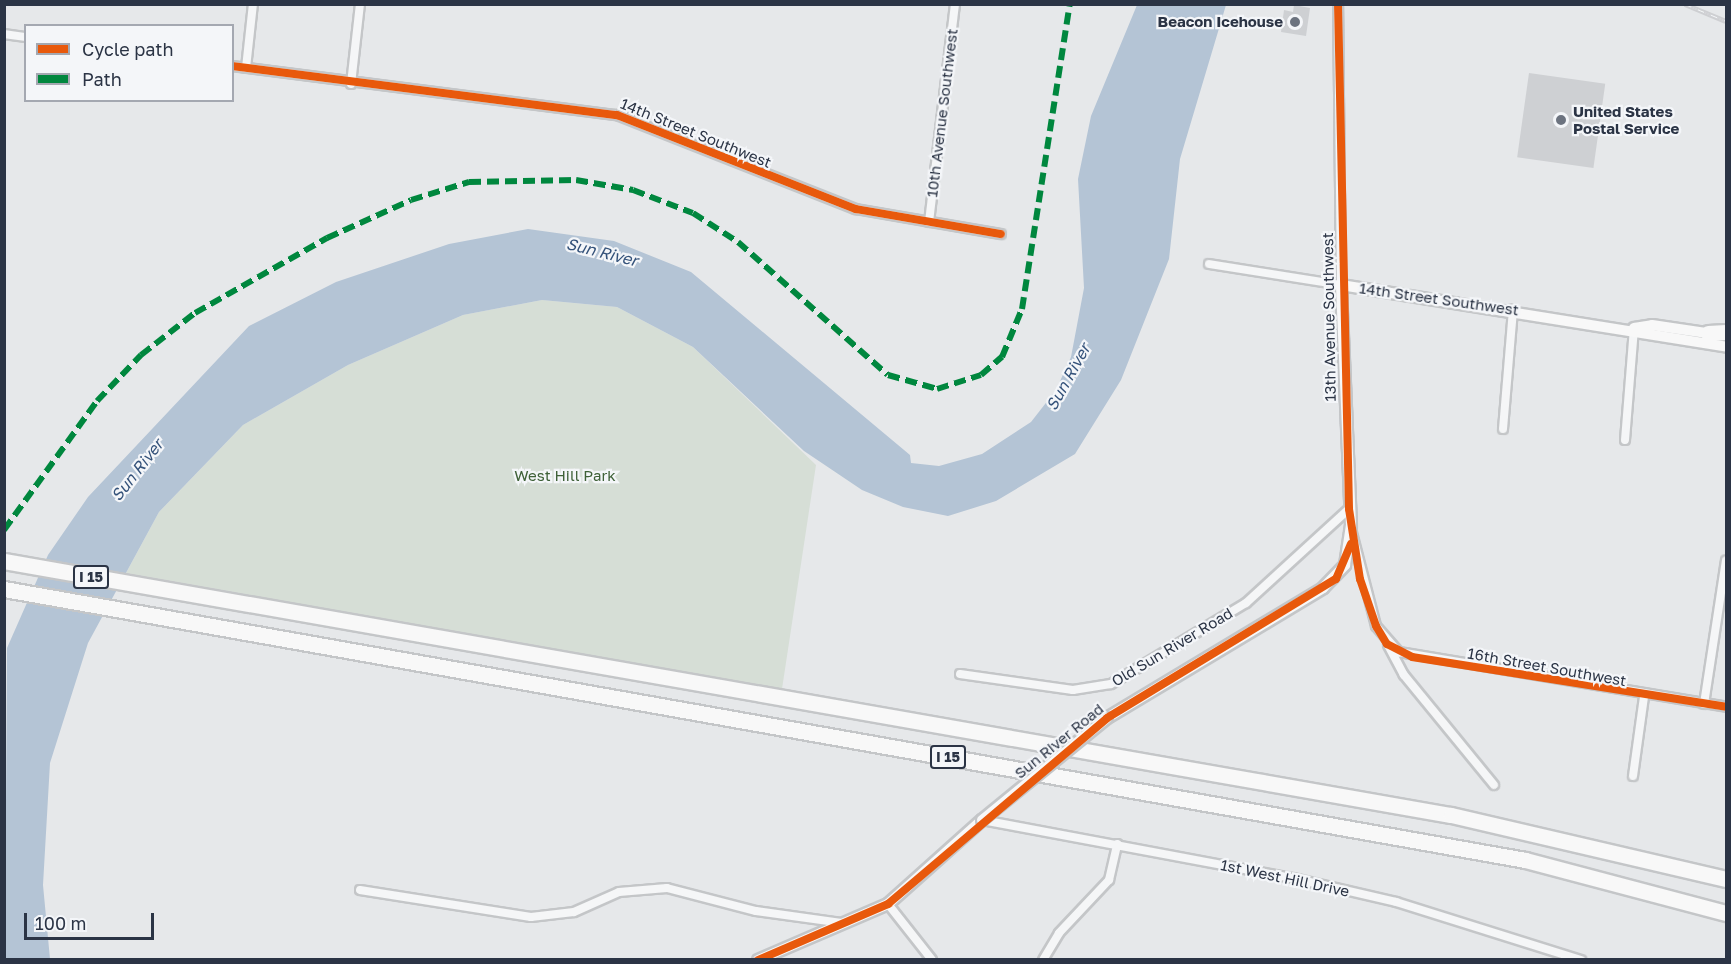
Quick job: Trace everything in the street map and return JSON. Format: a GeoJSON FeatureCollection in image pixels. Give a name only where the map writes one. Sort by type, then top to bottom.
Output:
{"type":"FeatureCollection","features":[{"type":"Feature","properties":{"kind":"highway"},"geometry":{"type":"LineString","coordinates":[[1708,333],[1726,334]]}},
{"type":"Feature","properties":{"kind":"highway","name":"I 15"},"geometry":{"type":"LineString","coordinates":[[4,561],[1451,815],[1649,858],[1726,884]]}},
{"type":"Feature","properties":{"kind":"highway","name":"I 15"},"geometry":{"type":"LineString","coordinates":[[4,589],[1525,860],[1726,913]]}},
{"type":"Feature","properties":{"kind":"highway"},"geometry":{"type":"LineString","coordinates":[[1649,858],[1726,879]]}},
{"type":"Feature","properties":{"kind":"street"},"geometry":{"type":"LineString","coordinates":[[246,68],[253,4]]}},
{"type":"Feature","properties":{"kind":"street"},"geometry":{"type":"LineString","coordinates":[[351,84],[360,4]]}},
{"type":"Feature","properties":{"kind":"street","name":"10th Avenue Southwest"},"geometry":{"type":"LineString","coordinates":[[929,222],[955,4]]}},
{"type":"Feature","properties":{"kind":"street","name":"13th Avenue Southwest"},"geometry":{"type":"LineString","coordinates":[[1338,4],[1341,285],[1349,509],[1376,626],[1387,644]]}},
{"type":"Feature","properties":{"kind":"street"},"geometry":{"type":"LineString","coordinates":[[4,34],[24,37]]}},
{"type":"Feature","properties":{"kind":"street","name":"14th Street Southwest"},"geometry":{"type":"LineString","coordinates":[[234,66],[351,84],[617,115],[856,209],[1001,234]]}},
{"type":"Feature","properties":{"kind":"street","name":"14th Street Southwest"},"geometry":{"type":"LineString","coordinates":[[1209,264],[1634,328],[1655,337],[1726,347]]}},
{"type":"Feature","properties":{"kind":"street"},"geometry":{"type":"LineString","coordinates":[[1503,429],[1513,309]]}},
{"type":"Feature","properties":{"kind":"street","name":"14th Street Southwest"},"geometry":{"type":"LineString","coordinates":[[1634,328],[1652,325],[1708,333]]}},
{"type":"Feature","properties":{"kind":"street"},"geometry":{"type":"LineString","coordinates":[[1625,440],[1634,328]]}},
{"type":"Feature","properties":{"kind":"street","name":"Old Sun River Road"},"geometry":{"type":"LineString","coordinates":[[960,674],[1073,690],[1111,684],[1246,603],[1349,509]]}},
{"type":"Feature","properties":{"kind":"street","name":"Sun River Road"},"geometry":{"type":"LineString","coordinates":[[758,960],[888,904],[982,820],[1107,718],[1336,579],[1351,551],[1351,525]]}},
{"type":"Feature","properties":{"kind":"street"},"geometry":{"type":"LineString","coordinates":[[1704,704],[1726,561]]}},
{"type":"Feature","properties":{"kind":"street"},"geometry":{"type":"LineString","coordinates":[[1387,644],[1404,675],[1494,785]]}},
{"type":"Feature","properties":{"kind":"street","name":"16th Street Southwest"},"geometry":{"type":"LineString","coordinates":[[1387,644],[1412,657],[1644,697],[1726,707]]}},
{"type":"Feature","properties":{"kind":"street"},"geometry":{"type":"LineString","coordinates":[[1633,776],[1644,697]]}},
{"type":"Feature","properties":{"kind":"street","name":"1st West Hill Drive"},"geometry":{"type":"LineString","coordinates":[[982,820],[1117,844],[1396,902],[1581,960]]}},
{"type":"Feature","properties":{"kind":"street"},"geometry":{"type":"LineString","coordinates":[[1043,960],[1059,933],[1109,880],[1117,844]]}},
{"type":"Feature","properties":{"kind":"street"},"geometry":{"type":"LineString","coordinates":[[360,890],[531,917],[574,912],[619,892],[667,888],[756,911],[844,923]]}},
{"type":"Feature","properties":{"kind":"street"},"geometry":{"type":"LineString","coordinates":[[888,904],[932,960]]}},
{"type":"Feature","properties":{"kind":"green space","name":"West Hill Park"},"geometry":{"type":"Polygon","coordinates":[[[542,300],[617,307],[693,347],[816,465],[782,689],[126,573],[159,512],[243,425],[348,365],[463,315],[542,300]]]}},
{"type":"Feature","properties":{"kind":"water","name":"Sun River"},"geometry":{"type":"Polygon","coordinates":[[[1137,5],[1226,5],[1180,159],[1169,259],[1121,380],[1075,454],[996,501],[948,516],[903,507],[862,490],[804,451],[693,347],[617,307],[542,300],[463,315],[348,365],[243,425],[159,512],[88,643],[50,763],[43,885],[50,959],[5,960],[7,648],[48,555],[88,497],[249,326],[336,282],[449,244],[528,229],[614,241],[691,272],[910,455],[911,463],[939,466],[982,454],[1031,422],[1056,390],[1071,357],[1084,288],[1078,179],[1091,116],[1137,5]]]}},
{"type":"Feature","properties":{"kind":"building","name":"Beacon Icehouse"},"geometry":{"type":"Polygon","coordinates":[[[1294,5],[1310,8],[1306,36],[1281,32],[1284,10],[1293,12],[1294,5]]]}},
{"type":"Feature","properties":{"kind":"building","name":"United States Postal Service"},"geometry":{"type":"Polygon","coordinates":[[[1529,73],[1605,84],[1593,168],[1517,157],[1529,73]]]}},
{"type":"Feature","properties":{"kind":"railway"},"geometry":{"type":"LineString","coordinates":[[1685,4],[1726,21]]}},
{"type":"Feature","properties":{"kind":"marked path"},"geometry":{"type":"LineString","coordinates":[[4,530],[97,401],[141,355],[195,313],[327,238],[411,200],[469,182],[576,180],[633,190],[693,213],[738,242],[888,375],[937,389],[981,375],[1002,357],[1022,309],[1070,4]]}},
{"type":"Feature","properties":{"kind":"cycle path"},"geometry":{"type":"LineString","coordinates":[[1338,4],[1349,509],[1360,579],[1376,626],[1387,644],[1412,657],[1726,707]]}},
{"type":"Feature","properties":{"kind":"cycle path"},"geometry":{"type":"LineString","coordinates":[[234,66],[617,115],[856,209],[1001,234]]}},
{"type":"Feature","properties":{"kind":"cycle path"},"geometry":{"type":"LineString","coordinates":[[758,960],[888,904],[1107,718],[1336,579],[1351,544]]}},
{"type":"Feature","properties":{"kind":"place","name":"Beacon Icehouse"},"geometry":{"type":"Point","coordinates":[1295,22]}},
{"type":"Feature","properties":{"kind":"place","name":"United States Postal Service"},"geometry":{"type":"Point","coordinates":[1561,120]}}]}
